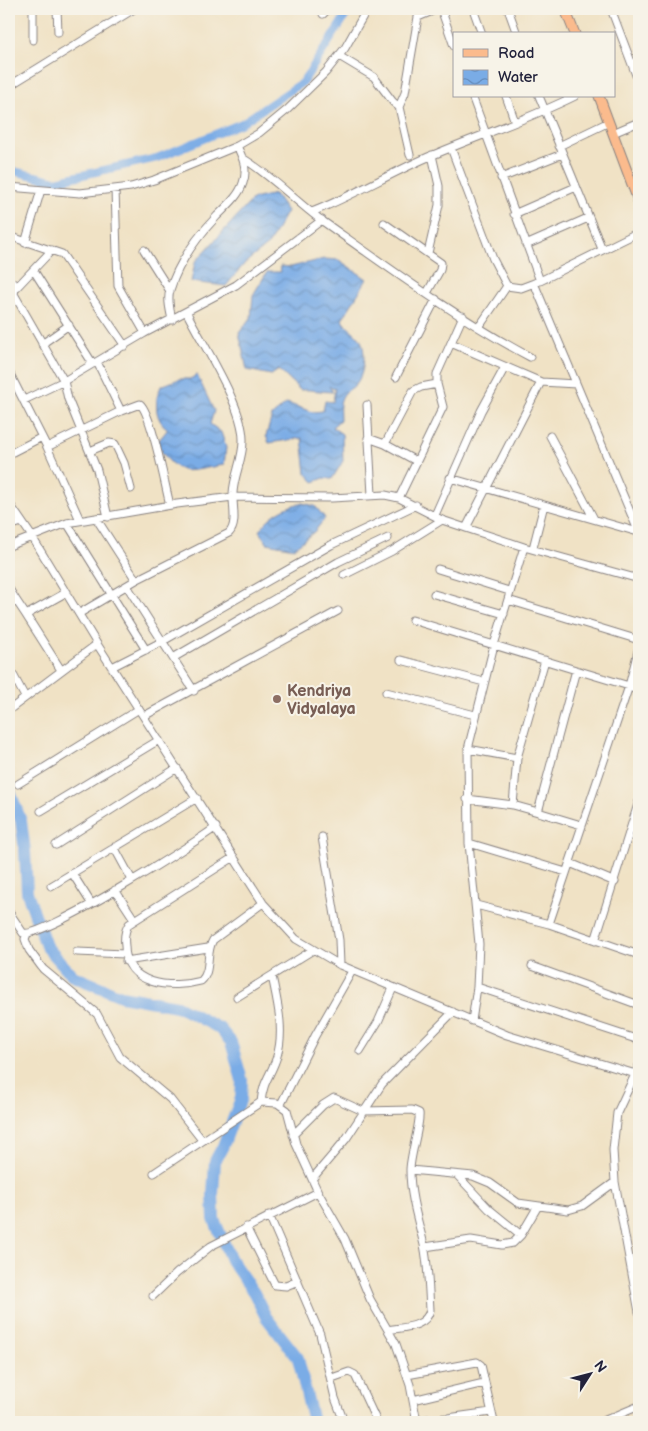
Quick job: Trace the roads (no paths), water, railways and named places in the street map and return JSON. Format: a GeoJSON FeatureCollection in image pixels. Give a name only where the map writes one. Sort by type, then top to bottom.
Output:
{"type":"FeatureCollection","features":[{"type":"Feature","properties":{"kind":"main road"},"geometry":{"type":"LineString","coordinates":[[568,10],[574,32]]}},
{"type":"Feature","properties":{"kind":"main road"},"geometry":{"type":"LineString","coordinates":[[600,98],[639,204]]}},
{"type":"Feature","properties":{"kind":"street"},"geometry":{"type":"LineString","coordinates":[[33,9],[33,40]]}},
{"type":"Feature","properties":{"kind":"street"},"geometry":{"type":"LineString","coordinates":[[58,9],[58,32]]}},
{"type":"Feature","properties":{"kind":"street"},"geometry":{"type":"LineString","coordinates":[[9,86],[134,9]]}},
{"type":"Feature","properties":{"kind":"street"},"geometry":{"type":"LineString","coordinates":[[9,187],[80,193],[115,189],[154,180],[237,146],[259,133],[288,110],[339,56],[367,9]]}},
{"type":"Feature","properties":{"kind":"street"},"geometry":{"type":"LineString","coordinates":[[399,107],[405,94],[418,17],[437,9]]}},
{"type":"Feature","properties":{"kind":"street"},"geometry":{"type":"LineString","coordinates":[[441,9],[453,43]]}},
{"type":"Feature","properties":{"kind":"street"},"geometry":{"type":"LineString","coordinates":[[473,9],[481,32]]}},
{"type":"Feature","properties":{"kind":"street"},"geometry":{"type":"LineString","coordinates":[[508,9],[516,32]]}},
{"type":"Feature","properties":{"kind":"street"},"geometry":{"type":"LineString","coordinates":[[611,9],[639,83]]}},
{"type":"Feature","properties":{"kind":"street"},"geometry":{"type":"LineString","coordinates":[[9,46],[9,56]]}},
{"type":"Feature","properties":{"kind":"street"},"geometry":{"type":"LineString","coordinates":[[339,56],[374,77],[399,107],[410,155]]}},
{"type":"Feature","properties":{"kind":"street"},"geometry":{"type":"LineString","coordinates":[[473,98],[526,245],[537,282],[576,384],[639,532]]}},
{"type":"Feature","properties":{"kind":"street"},"geometry":{"type":"LineString","coordinates":[[507,98],[515,122]]}},
{"type":"Feature","properties":{"kind":"street"},"geometry":{"type":"LineString","coordinates":[[540,98],[602,249]]}},
{"type":"Feature","properties":{"kind":"street"},"geometry":{"type":"LineString","coordinates":[[312,212],[346,198],[432,155],[545,111],[571,98]]}},
{"type":"Feature","properties":{"kind":"street"},"geometry":{"type":"LineString","coordinates":[[559,146],[609,122]]}},
{"type":"Feature","properties":{"kind":"street"},"geometry":{"type":"LineString","coordinates":[[613,133],[639,122]]}},
{"type":"Feature","properties":{"kind":"street"},"geometry":{"type":"LineString","coordinates":[[172,320],[169,303],[170,291],[185,258],[207,227],[239,192],[244,181],[244,159],[237,146]]}},
{"type":"Feature","properties":{"kind":"street"},"geometry":{"type":"LineString","coordinates":[[451,148],[493,259],[507,286]]}},
{"type":"Feature","properties":{"kind":"street"},"geometry":{"type":"LineString","coordinates":[[501,178],[562,154]]}},
{"type":"Feature","properties":{"kind":"street"},"geometry":{"type":"LineString","coordinates":[[428,252],[439,205],[439,186],[432,155]]}},
{"type":"Feature","properties":{"kind":"street"},"geometry":{"type":"LineString","coordinates":[[244,159],[263,171],[322,220],[387,268],[530,357]]}},
{"type":"Feature","properties":{"kind":"street"},"geometry":{"type":"LineString","coordinates":[[514,214],[576,187]]}},
{"type":"Feature","properties":{"kind":"street"},"geometry":{"type":"LineString","coordinates":[[115,189],[118,286],[145,333]]}},
{"type":"Feature","properties":{"kind":"street"},"geometry":{"type":"LineString","coordinates":[[25,243],[41,190]]}},
{"type":"Feature","properties":{"kind":"street"},"geometry":{"type":"LineString","coordinates":[[526,245],[588,218]]}},
{"type":"Feature","properties":{"kind":"street"},"geometry":{"type":"LineString","coordinates":[[24,400],[64,381],[145,333],[187,313],[236,285],[322,220]]}},
{"type":"Feature","properties":{"kind":"street"},"geometry":{"type":"LineString","coordinates":[[384,223],[439,260],[441,267],[427,293]]}},
{"type":"Feature","properties":{"kind":"street"},"geometry":{"type":"LineString","coordinates":[[507,286],[520,288],[537,282],[639,232]]}},
{"type":"Feature","properties":{"kind":"street"},"geometry":{"type":"LineString","coordinates":[[9,236],[62,254],[125,346]]}},
{"type":"Feature","properties":{"kind":"street"},"geometry":{"type":"LineString","coordinates":[[52,250],[15,289],[14,294],[64,381],[80,430],[90,451],[101,483],[108,517]]}},
{"type":"Feature","properties":{"kind":"street"},"geometry":{"type":"LineString","coordinates":[[144,250],[170,291]]}},
{"type":"Feature","properties":{"kind":"street"},"geometry":{"type":"LineString","coordinates":[[34,271],[95,363],[121,410]]}},
{"type":"Feature","properties":{"kind":"street"},"geometry":{"type":"LineString","coordinates":[[9,281],[18,286]]}},
{"type":"Feature","properties":{"kind":"street"},"geometry":{"type":"LineString","coordinates":[[479,326],[507,286]]}},
{"type":"Feature","properties":{"kind":"street"},"geometry":{"type":"LineString","coordinates":[[396,377],[436,299]]}},
{"type":"Feature","properties":{"kind":"street"},"geometry":{"type":"LineString","coordinates":[[80,613],[136,580],[229,533],[234,527],[233,482],[242,454],[243,427],[234,403],[187,313]]}},
{"type":"Feature","properties":{"kind":"street"},"geometry":{"type":"LineString","coordinates":[[399,498],[443,407],[437,384],[437,374],[463,316]]}},
{"type":"Feature","properties":{"kind":"street"},"geometry":{"type":"LineString","coordinates":[[42,344],[69,325]]}},
{"type":"Feature","properties":{"kind":"street"},"geometry":{"type":"LineString","coordinates":[[451,343],[541,382],[576,384]]}},
{"type":"Feature","properties":{"kind":"street"},"geometry":{"type":"LineString","coordinates":[[434,515],[481,411],[505,367]]}},
{"type":"Feature","properties":{"kind":"street"},"geometry":{"type":"LineString","coordinates":[[9,372],[47,447],[80,520]]}},
{"type":"Feature","properties":{"kind":"street"},"geometry":{"type":"LineString","coordinates":[[466,528],[541,382]]}},
{"type":"Feature","properties":{"kind":"street"},"geometry":{"type":"LineString","coordinates":[[385,444],[413,391],[421,387],[437,384]]}},
{"type":"Feature","properties":{"kind":"street"},"geometry":{"type":"LineString","coordinates":[[47,447],[121,410],[137,404],[144,407],[170,505]]}},
{"type":"Feature","properties":{"kind":"street"},"geometry":{"type":"LineString","coordinates":[[367,405],[372,495]]}},
{"type":"Feature","properties":{"kind":"street"},"geometry":{"type":"LineString","coordinates":[[550,436],[594,519]]}},
{"type":"Feature","properties":{"kind":"street"},"geometry":{"type":"LineString","coordinates":[[9,454],[42,437]]}},
{"type":"Feature","properties":{"kind":"street"},"geometry":{"type":"LineString","coordinates":[[368,438],[385,444],[416,461]]}},
{"type":"Feature","properties":{"kind":"street"},"geometry":{"type":"LineString","coordinates":[[90,451],[109,443],[115,444],[124,463],[130,489]]}},
{"type":"Feature","properties":{"kind":"street"},"geometry":{"type":"LineString","coordinates":[[450,478],[639,532]]}},
{"type":"Feature","properties":{"kind":"street"},"geometry":{"type":"LineString","coordinates":[[9,546],[31,535],[67,523],[170,505],[233,497],[332,498],[372,495],[399,498],[416,505],[442,520],[524,547],[639,579]]}},
{"type":"Feature","properties":{"kind":"street"},"geometry":{"type":"LineString","coordinates":[[9,503],[263,903],[284,928],[313,950],[352,971],[392,988],[507,1035],[637,1074]]}},
{"type":"Feature","properties":{"kind":"street"},"geometry":{"type":"LineString","coordinates":[[112,667],[163,641],[331,545],[416,505]]}},
{"type":"Feature","properties":{"kind":"street"},"geometry":{"type":"LineString","coordinates":[[533,548],[544,505]]}},
{"type":"Feature","properties":{"kind":"street"},"geometry":{"type":"LineString","coordinates":[[96,518],[136,580]]}},
{"type":"Feature","properties":{"kind":"street"},"geometry":{"type":"LineString","coordinates":[[344,575],[392,551],[442,520]]}},
{"type":"Feature","properties":{"kind":"street"},"geometry":{"type":"LineString","coordinates":[[9,526],[22,522]]}},
{"type":"Feature","properties":{"kind":"street"},"geometry":{"type":"LineString","coordinates":[[67,523],[146,650]]}},
{"type":"Feature","properties":{"kind":"street"},"geometry":{"type":"LineString","coordinates":[[173,658],[338,562],[388,538]]}},
{"type":"Feature","properties":{"kind":"street"},"geometry":{"type":"LineString","coordinates":[[472,1020],[477,987],[479,944],[469,843],[467,799],[468,749],[475,715],[509,591],[524,547]]}},
{"type":"Feature","properties":{"kind":"street"},"geometry":{"type":"LineString","coordinates":[[438,569],[509,591]]}},
{"type":"Feature","properties":{"kind":"street"},"geometry":{"type":"LineString","coordinates":[[127,586],[194,691]]}},
{"type":"Feature","properties":{"kind":"street"},"geometry":{"type":"LineString","coordinates":[[9,589],[61,670]]}},
{"type":"Feature","properties":{"kind":"street"},"geometry":{"type":"LineString","coordinates":[[26,616],[67,592]]}},
{"type":"Feature","properties":{"kind":"street"},"geometry":{"type":"LineString","coordinates":[[434,594],[504,614]]}},
{"type":"Feature","properties":{"kind":"street"},"geometry":{"type":"LineString","coordinates":[[9,606],[16,600]]}},
{"type":"Feature","properties":{"kind":"street"},"geometry":{"type":"LineString","coordinates":[[508,600],[639,640]]}},
{"type":"Feature","properties":{"kind":"street"},"geometry":{"type":"LineString","coordinates":[[144,716],[194,691],[338,611]]}},
{"type":"Feature","properties":{"kind":"street"},"geometry":{"type":"LineString","coordinates":[[412,620],[629,686],[639,692]]}},
{"type":"Feature","properties":{"kind":"street"},"geometry":{"type":"LineString","coordinates":[[9,710],[97,644]]}},
{"type":"Feature","properties":{"kind":"street"},"geometry":{"type":"LineString","coordinates":[[549,924],[629,686],[639,647]]}},
{"type":"Feature","properties":{"kind":"street"},"geometry":{"type":"LineString","coordinates":[[401,660],[484,682]]}},
{"type":"Feature","properties":{"kind":"street"},"geometry":{"type":"LineString","coordinates":[[513,805],[517,758],[544,660]]}},
{"type":"Feature","properties":{"kind":"street"},"geometry":{"type":"LineString","coordinates":[[9,667],[25,697]]}},
{"type":"Feature","properties":{"kind":"street"},"geometry":{"type":"LineString","coordinates":[[538,812],[576,670]]}},
{"type":"Feature","properties":{"kind":"street"},"geometry":{"type":"LineString","coordinates":[[386,692],[475,715]]}},
{"type":"Feature","properties":{"kind":"street"},"geometry":{"type":"LineString","coordinates":[[18,784],[139,709]]}},
{"type":"Feature","properties":{"kind":"street"},"geometry":{"type":"LineString","coordinates":[[41,812],[160,740]]}},
{"type":"Feature","properties":{"kind":"street"},"geometry":{"type":"LineString","coordinates":[[468,749],[517,758]]}},
{"type":"Feature","properties":{"kind":"street"},"geometry":{"type":"LineString","coordinates":[[56,845],[177,768]]}},
{"type":"Feature","properties":{"kind":"street"},"geometry":{"type":"LineString","coordinates":[[51,886],[197,798]]}},
{"type":"Feature","properties":{"kind":"street"},"geometry":{"type":"LineString","coordinates":[[467,799],[513,805],[581,825]]}},
{"type":"Feature","properties":{"kind":"street"},"geometry":{"type":"LineString","coordinates":[[595,941],[639,801]]}},
{"type":"Feature","properties":{"kind":"street"},"geometry":{"type":"LineString","coordinates":[[9,912],[20,930],[29,934],[53,925],[132,880],[216,827]]}},
{"type":"Feature","properties":{"kind":"street"},"geometry":{"type":"LineString","coordinates":[[322,837],[339,940],[340,965]]}},
{"type":"Feature","properties":{"kind":"street"},"geometry":{"type":"LineString","coordinates":[[469,843],[566,872]]}},
{"type":"Feature","properties":{"kind":"street"},"geometry":{"type":"LineString","coordinates":[[114,847],[132,880]]}},
{"type":"Feature","properties":{"kind":"street"},"geometry":{"type":"LineString","coordinates":[[234,857],[134,919],[125,929],[126,957],[143,979],[156,984],[201,981],[207,974],[208,948],[218,936],[263,903]]}},
{"type":"Feature","properties":{"kind":"street"},"geometry":{"type":"LineString","coordinates":[[570,863],[615,882]]}},
{"type":"Feature","properties":{"kind":"street"},"geometry":{"type":"LineString","coordinates":[[72,873],[91,903]]}},
{"type":"Feature","properties":{"kind":"street"},"geometry":{"type":"LineString","coordinates":[[115,890],[134,919]]}},
{"type":"Feature","properties":{"kind":"street"},"geometry":{"type":"LineString","coordinates":[[476,905],[549,924],[639,955]]}},
{"type":"Feature","properties":{"kind":"street"},"geometry":{"type":"LineString","coordinates":[[29,934],[26,944],[43,969],[97,1014],[120,1057],[170,1099],[202,1140]]}},
{"type":"Feature","properties":{"kind":"street"},"geometry":{"type":"LineString","coordinates":[[76,952],[126,957],[208,948]]}},
{"type":"Feature","properties":{"kind":"street"},"geometry":{"type":"LineString","coordinates":[[237,996],[313,950]]}},
{"type":"Feature","properties":{"kind":"street"},"geometry":{"type":"LineString","coordinates":[[532,966],[639,1004]]}},
{"type":"Feature","properties":{"kind":"street"},"geometry":{"type":"LineString","coordinates":[[281,1104],[315,1036],[352,971]]}},
{"type":"Feature","properties":{"kind":"street"},"geometry":{"type":"LineString","coordinates":[[261,1102],[262,1088],[274,1064],[280,1046],[278,1007],[272,976]]}},
{"type":"Feature","properties":{"kind":"street"},"geometry":{"type":"LineString","coordinates":[[477,987],[639,1040]]}},
{"type":"Feature","properties":{"kind":"street"},"geometry":{"type":"LineString","coordinates":[[360,1051],[378,1022],[392,988]]}},
{"type":"Feature","properties":{"kind":"street"},"geometry":{"type":"LineString","coordinates":[[312,1180],[346,1139],[382,1084],[452,1012]]}},
{"type":"Feature","properties":{"kind":"street"},"geometry":{"type":"LineString","coordinates":[[639,1066],[637,1074],[617,1113],[612,1150],[639,1312]]}},
{"type":"Feature","properties":{"kind":"street"},"geometry":{"type":"LineString","coordinates":[[293,1135],[331,1099],[342,1100],[363,1111],[412,1110],[419,1114],[410,1170],[412,1201],[424,1247],[430,1296],[429,1317],[417,1325],[388,1330]]}},
{"type":"Feature","properties":{"kind":"street"},"geometry":{"type":"LineString","coordinates":[[154,1173],[261,1102],[270,1101],[281,1104],[287,1110],[293,1135],[312,1180],[345,1239],[370,1299],[396,1344],[407,1374],[417,1421],[491,1412]]}},
{"type":"Feature","properties":{"kind":"street"},"geometry":{"type":"LineString","coordinates":[[410,1170],[481,1178],[518,1203],[574,1209],[616,1182]]}},
{"type":"Feature","properties":{"kind":"street"},"geometry":{"type":"LineString","coordinates":[[457,1176],[488,1209],[521,1235]]}},
{"type":"Feature","properties":{"kind":"street"},"geometry":{"type":"LineString","coordinates":[[153,1296],[210,1246],[224,1237],[318,1192]]}},
{"type":"Feature","properties":{"kind":"street"},"geometry":{"type":"LineString","coordinates":[[424,1247],[471,1240],[507,1245],[521,1235],[538,1206]]}},
{"type":"Feature","properties":{"kind":"street"},"geometry":{"type":"LineString","coordinates":[[269,1215],[320,1334],[332,1378],[335,1398],[344,1422]]}},
{"type":"Feature","properties":{"kind":"street"},"geometry":{"type":"LineString","coordinates":[[246,1227],[275,1285],[286,1286],[298,1281]]}},
{"type":"Feature","properties":{"kind":"street"},"geometry":{"type":"LineString","coordinates":[[407,1374],[477,1362],[480,1365],[494,1422]]}},
{"type":"Feature","properties":{"kind":"street"},"geometry":{"type":"LineString","coordinates":[[332,1378],[349,1372],[355,1375],[377,1422]]}},
{"type":"Feature","properties":{"kind":"street"},"geometry":{"type":"LineString","coordinates":[[413,1400],[484,1383]]}},
{"type":"Feature","properties":{"kind":"street"},"geometry":{"type":"LineString","coordinates":[[601,1422],[615,1420],[639,1406]]}},
{"type":"Feature","properties":{"kind":"water"},"geometry":{"type":"Polygon","coordinates":[[[275,194],[287,211],[269,244],[245,263],[226,286],[191,282],[195,262],[253,199],[275,194]]]}},
{"type":"Feature","properties":{"kind":"water"},"geometry":{"type":"Polygon","coordinates":[[[324,259],[339,260],[367,279],[342,320],[360,339],[364,359],[359,380],[344,394],[341,400],[340,420],[332,427],[342,434],[343,461],[332,479],[324,478],[314,482],[306,473],[302,438],[269,443],[266,436],[272,416],[287,403],[312,412],[323,411],[325,401],[333,402],[335,388],[329,386],[333,392],[300,390],[279,370],[271,375],[247,370],[239,333],[251,318],[253,295],[267,272],[281,272],[280,266],[291,267],[324,259]]]}},
{"type":"Feature","properties":{"kind":"water"},"geometry":{"type":"Polygon","coordinates":[[[197,375],[214,411],[210,424],[221,432],[226,447],[224,465],[184,470],[172,463],[156,444],[168,429],[163,425],[158,415],[157,398],[161,386],[179,379],[190,379],[197,375]]]}},
{"type":"Feature","properties":{"kind":"water"},"geometry":{"type":"Polygon","coordinates":[[[303,503],[315,506],[325,518],[315,531],[294,548],[267,543],[260,531],[267,521],[284,509],[303,503]]]}},
{"type":"Feature","properties":{"kind":"waterway"},"geometry":{"type":"LineString","coordinates":[[9,170],[56,181],[157,158],[242,123],[303,82],[350,9]]}},
{"type":"Feature","properties":{"kind":"waterway"},"geometry":{"type":"LineString","coordinates":[[9,789],[21,821],[27,892],[46,946],[73,976],[121,996],[177,1006],[219,1028],[231,1042],[242,1080],[241,1098],[223,1146],[215,1161],[214,1219],[231,1260],[254,1293],[266,1317],[298,1358],[313,1422]]}},
{"type":"Feature","properties":{"kind":"place","name":"Kendriya Vidyalaya"},"geometry":{"type":"Point","coordinates":[277,699]}}]}
